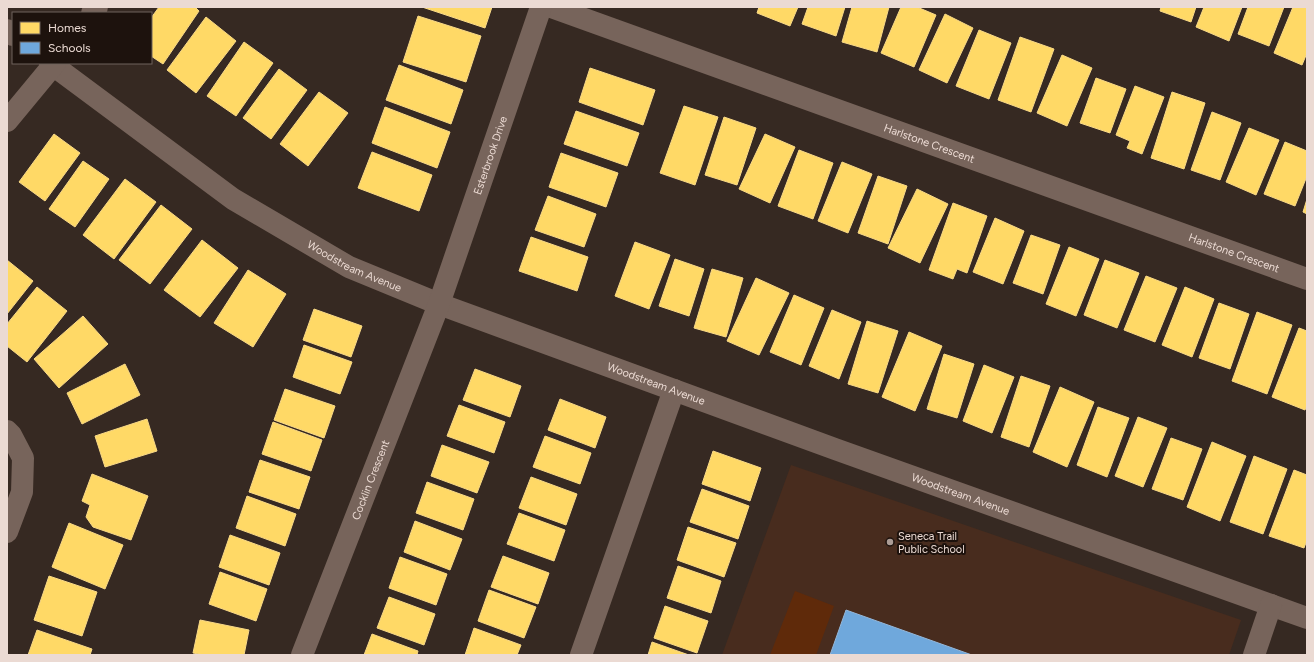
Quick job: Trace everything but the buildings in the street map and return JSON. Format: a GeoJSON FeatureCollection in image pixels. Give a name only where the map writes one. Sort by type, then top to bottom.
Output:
{"type":"FeatureCollection","features":[{"type":"Feature","properties":{"kind":"street","name":"Esterbrook Drive"},"geometry":{"type":"LineString","coordinates":[[439,304],[541,7]]}},
{"type":"Feature","properties":{"kind":"street","name":"Harlstone Crescent"},"geometry":{"type":"LineString","coordinates":[[551,7],[1307,279]]}},
{"type":"Feature","properties":{"kind":"street","name":"Woodstream Avenue"},"geometry":{"type":"LineString","coordinates":[[53,64],[233,199],[349,267],[439,304],[835,449],[1307,618]]}},
{"type":"Feature","properties":{"kind":"street"},"geometry":{"type":"LineString","coordinates":[[7,121],[53,64]]}},
{"type":"Feature","properties":{"kind":"street","name":"Cocklin Crescent"},"geometry":{"type":"LineString","coordinates":[[302,655],[439,304]]}},
{"type":"Feature","properties":{"kind":"street"},"geometry":{"type":"LineString","coordinates":[[581,655],[674,390]]}},
{"type":"Feature","properties":{"kind":"street"},"geometry":{"type":"LineString","coordinates":[[7,431],[12,435],[23,458],[22,492],[7,532]]}},
{"type":"Feature","properties":{"kind":"street"},"geometry":{"type":"LineString","coordinates":[[1254,655],[1271,606]]}},
{"type":"Feature","properties":{"kind":"shaded area","name":"Seneca Trail Public School"},"geometry":{"type":"Polygon","coordinates":[[[791,465],[1241,620],[1229,655],[722,655],[791,465]]]}},
{"type":"Feature","properties":{"kind":"shaded area"},"geometry":{"type":"Polygon","coordinates":[[[795,591],[834,606],[816,655],[770,655],[795,591]]]}},
{"type":"Feature","properties":{"kind":"place","name":"Seneca Trail Public School"},"geometry":{"type":"Point","coordinates":[890,542]}}]}
